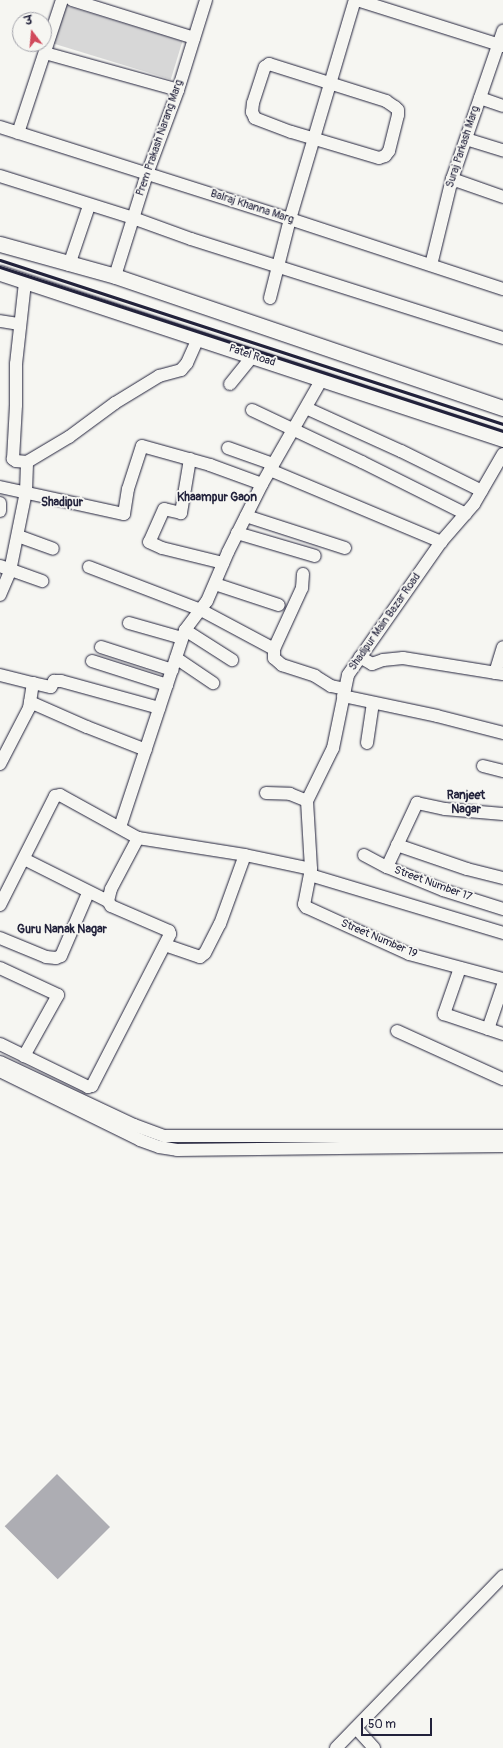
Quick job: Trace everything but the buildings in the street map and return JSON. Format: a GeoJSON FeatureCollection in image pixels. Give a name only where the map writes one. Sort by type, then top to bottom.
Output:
{"type":"FeatureCollection","features":[{"type":"Feature","properties":{"kind":"main road"},"geometry":{"type":"LineString","coordinates":[[0,244],[69,265],[115,276],[503,408]]}},
{"type":"Feature","properties":{"kind":"main road","name":"Patel Road"},"geometry":{"type":"LineString","coordinates":[[0,273],[503,439]]}},
{"type":"Feature","properties":{"kind":"street"},"geometry":{"type":"LineString","coordinates":[[18,133],[62,0]]}},
{"type":"Feature","properties":{"kind":"street"},"geometry":{"type":"LineString","coordinates":[[72,0],[194,38]]}},
{"type":"Feature","properties":{"kind":"street","name":"Prem Prakash Narang Marg"},"geometry":{"type":"LineString","coordinates":[[115,276],[146,174],[178,90],[206,0]]}},
{"type":"Feature","properties":{"kind":"street"},"geometry":{"type":"LineString","coordinates":[[270,298],[290,219],[356,0],[501,45]]}},
{"type":"Feature","properties":{"kind":"street","name":"Suraj Parkash Marg"},"geometry":{"type":"LineString","coordinates":[[431,265],[452,179],[480,98],[501,45],[503,30]]}},
{"type":"Feature","properties":{"kind":"street"},"geometry":{"type":"LineString","coordinates":[[45,53],[178,90]]}},
{"type":"Feature","properties":{"kind":"street"},"geometry":{"type":"LineString","coordinates":[[267,65],[330,84],[386,101],[396,107],[398,110],[398,115],[389,151],[386,156],[379,158],[314,138],[260,120],[256,118],[252,112],[253,103],[267,65]]}},
{"type":"Feature","properties":{"kind":"street"},"geometry":{"type":"LineString","coordinates":[[480,98],[503,106]]}},
{"type":"Feature","properties":{"kind":"street","name":"Balraj Khanna Marg"},"geometry":{"type":"LineString","coordinates":[[0,127],[290,219],[503,289]]}},
{"type":"Feature","properties":{"kind":"street"},"geometry":{"type":"LineString","coordinates":[[466,139],[503,150]]}},
{"type":"Feature","properties":{"kind":"street"},"geometry":{"type":"LineString","coordinates":[[0,176],[89,206],[133,218],[191,239],[503,338]]}},
{"type":"Feature","properties":{"kind":"street"},"geometry":{"type":"LineString","coordinates":[[452,179],[503,197]]}},
{"type":"Feature","properties":{"kind":"street"},"geometry":{"type":"LineString","coordinates":[[69,265],[89,206]]}},
{"type":"Feature","properties":{"kind":"street"},"geometry":{"type":"LineString","coordinates":[[25,282],[16,364],[16,404],[13,459],[16,462],[27,462],[69,437],[115,403],[159,376],[181,370],[187,363],[198,338]]}},
{"type":"Feature","properties":{"kind":"street"},"geometry":{"type":"LineString","coordinates":[[0,321],[20,324]]}},
{"type":"Feature","properties":{"kind":"street"},"geometry":{"type":"LineString","coordinates":[[230,384],[254,356]]}},
{"type":"Feature","properties":{"kind":"street"},"geometry":{"type":"LineString","coordinates":[[120,827],[184,634],[201,610],[215,584],[237,533],[262,484],[322,379]]}},
{"type":"Feature","properties":{"kind":"street"},"geometry":{"type":"LineString","coordinates":[[306,408],[401,450],[482,491]]}},
{"type":"Feature","properties":{"kind":"street"},"geometry":{"type":"LineString","coordinates":[[252,410],[466,514]]}},
{"type":"Feature","properties":{"kind":"street"},"geometry":{"type":"LineString","coordinates":[[0,487],[124,514],[128,489],[142,446],[190,459],[234,473],[262,484]]}},
{"type":"Feature","properties":{"kind":"street"},"geometry":{"type":"LineString","coordinates":[[228,448],[441,542]]}},
{"type":"Feature","properties":{"kind":"street","name":"Shadipur Main Bazar Road"},"geometry":{"type":"LineString","coordinates":[[304,905],[310,872],[307,800],[333,748],[348,675],[441,542],[466,514],[482,491],[503,454]]}},
{"type":"Feature","properties":{"kind":"street"},"geometry":{"type":"LineString","coordinates":[[190,459],[181,513],[164,509],[149,542],[162,548],[223,563]]}},
{"type":"Feature","properties":{"kind":"street"},"geometry":{"type":"LineString","coordinates":[[0,595],[5,569],[18,536],[26,492],[27,462]]}},
{"type":"Feature","properties":{"kind":"street"},"geometry":{"type":"LineString","coordinates":[[0,503],[0,511]]}},
{"type":"Feature","properties":{"kind":"street"},"geometry":{"type":"LineString","coordinates":[[246,516],[345,548]]}},
{"type":"Feature","properties":{"kind":"street"},"geometry":{"type":"LineString","coordinates":[[237,533],[315,556]]}},
{"type":"Feature","properties":{"kind":"street"},"geometry":{"type":"LineString","coordinates":[[18,536],[53,549]]}},
{"type":"Feature","properties":{"kind":"street"},"geometry":{"type":"LineString","coordinates":[[90,567],[201,610],[274,649]]}},
{"type":"Feature","properties":{"kind":"street"},"geometry":{"type":"LineString","coordinates":[[5,569],[42,581]]}},
{"type":"Feature","properties":{"kind":"street"},"geometry":{"type":"LineString","coordinates":[[303,574],[302,588],[272,654],[278,663],[315,676],[344,693],[373,702],[503,733]]}},
{"type":"Feature","properties":{"kind":"street"},"geometry":{"type":"LineString","coordinates":[[215,584],[278,605]]}},
{"type":"Feature","properties":{"kind":"street"},"geometry":{"type":"LineString","coordinates":[[129,623],[184,634],[232,660]]}},
{"type":"Feature","properties":{"kind":"street"},"geometry":{"type":"LineString","coordinates":[[101,647],[174,664],[213,683]]}},
{"type":"Feature","properties":{"kind":"street"},"geometry":{"type":"LineString","coordinates":[[360,657],[372,664],[383,660],[403,658],[499,673],[503,647]]}},
{"type":"Feature","properties":{"kind":"street"},"geometry":{"type":"LineString","coordinates":[[92,661],[167,685]]}},
{"type":"Feature","properties":{"kind":"street"},"geometry":{"type":"LineString","coordinates":[[0,675],[51,688],[54,681],[61,681],[159,708]]}},
{"type":"Feature","properties":{"kind":"street"},"geometry":{"type":"LineString","coordinates":[[0,764],[13,742],[30,702],[33,683]]}},
{"type":"Feature","properties":{"kind":"street"},"geometry":{"type":"LineString","coordinates":[[30,702],[87,727],[146,750]]}},
{"type":"Feature","properties":{"kind":"street"},"geometry":{"type":"LineString","coordinates":[[367,743],[373,702]]}},
{"type":"Feature","properties":{"kind":"street"},"geometry":{"type":"LineString","coordinates":[[483,766],[503,771]]}},
{"type":"Feature","properties":{"kind":"street"},"geometry":{"type":"LineString","coordinates":[[266,793],[290,794],[307,800]]}},
{"type":"Feature","properties":{"kind":"street"},"geometry":{"type":"LineString","coordinates":[[0,905],[24,859],[41,821],[57,795],[120,827],[138,838],[244,855],[310,872],[503,933]]}},
{"type":"Feature","properties":{"kind":"street"},"geometry":{"type":"LineString","coordinates":[[387,867],[417,803],[452,810],[503,814]]}},
{"type":"Feature","properties":{"kind":"street"},"geometry":{"type":"LineString","coordinates":[[108,901],[111,890],[138,838]]}},
{"type":"Feature","properties":{"kind":"street"},"geometry":{"type":"LineString","coordinates":[[398,844],[467,869],[503,878]]}},
{"type":"Feature","properties":{"kind":"street"},"geometry":{"type":"LineString","coordinates":[[165,945],[200,957],[205,953],[220,924],[244,855]]}},
{"type":"Feature","properties":{"kind":"street","name":"Street Number 17"},"geometry":{"type":"LineString","coordinates":[[364,855],[387,867],[443,890],[503,909]]}},
{"type":"Feature","properties":{"kind":"street"},"geometry":{"type":"LineString","coordinates":[[0,1044],[88,1087],[92,1086],[170,936],[169,931],[111,906],[108,901],[24,859]]}},
{"type":"Feature","properties":{"kind":"street"},"geometry":{"type":"LineString","coordinates":[[0,938],[51,959],[61,956],[88,892]]}},
{"type":"Feature","properties":{"kind":"street","name":"Street Number 19"},"geometry":{"type":"LineString","coordinates":[[304,905],[409,954],[503,979]]}},
{"type":"Feature","properties":{"kind":"street"},"geometry":{"type":"LineString","coordinates":[[0,968],[58,995],[24,1056]]}},
{"type":"Feature","properties":{"kind":"street"},"geometry":{"type":"LineString","coordinates":[[460,968],[444,1014],[503,1034]]}},
{"type":"Feature","properties":{"kind":"street"},"geometry":{"type":"LineString","coordinates":[[488,1029],[503,985]]}},
{"type":"Feature","properties":{"kind":"street"},"geometry":{"type":"LineString","coordinates":[[397,1031],[503,1080]]}},
{"type":"Feature","properties":{"kind":"street"},"geometry":{"type":"LineString","coordinates":[[0,1062],[141,1128],[165,1136],[503,1136]]}},
{"type":"Feature","properties":{"kind":"street"},"geometry":{"type":"LineString","coordinates":[[0,1071],[140,1140],[159,1147],[177,1150],[503,1146]]}},
{"type":"Feature","properties":{"kind":"street"},"geometry":{"type":"LineString","coordinates":[[336,1748],[503,1576]]}},
{"type":"Feature","properties":{"kind":"street"},"geometry":{"type":"LineString","coordinates":[[356,1728],[374,1748]]}},
{"type":"Feature","properties":{"kind":"shaded area"},"geometry":{"type":"Polygon","coordinates":[[[61,4],[182,41],[171,79],[52,43],[52,33],[61,4]]]}},
{"type":"Feature","properties":{"kind":"shaded area"},"geometry":{"type":"Polygon","coordinates":[[[57,1474],[110,1527],[58,1579],[5,1526],[57,1474]]]}},
{"type":"Feature","properties":{"kind":"waterway"},"geometry":{"type":"LineString","coordinates":[[167,1141],[184,1143],[271,1142]]}},
{"type":"Feature","properties":{"kind":"railway"},"geometry":{"type":"LineString","coordinates":[[0,260],[503,424]]}},
{"type":"Feature","properties":{"kind":"railway"},"geometry":{"type":"LineString","coordinates":[[0,267],[503,431]]}},
{"type":"Feature","properties":{"kind":"district","name":"Khaampur Gaon"},"geometry":{"type":"Point","coordinates":[217,498]}},
{"type":"Feature","properties":{"kind":"district","name":"Shadipur"},"geometry":{"type":"Point","coordinates":[62,503]}},
{"type":"Feature","properties":{"kind":"district","name":"Ranjeet Nagar"},"geometry":{"type":"Point","coordinates":[466,803]}},
{"type":"Feature","properties":{"kind":"district","name":"Guru Nanak Nagar"},"geometry":{"type":"Point","coordinates":[62,930]}}]}
